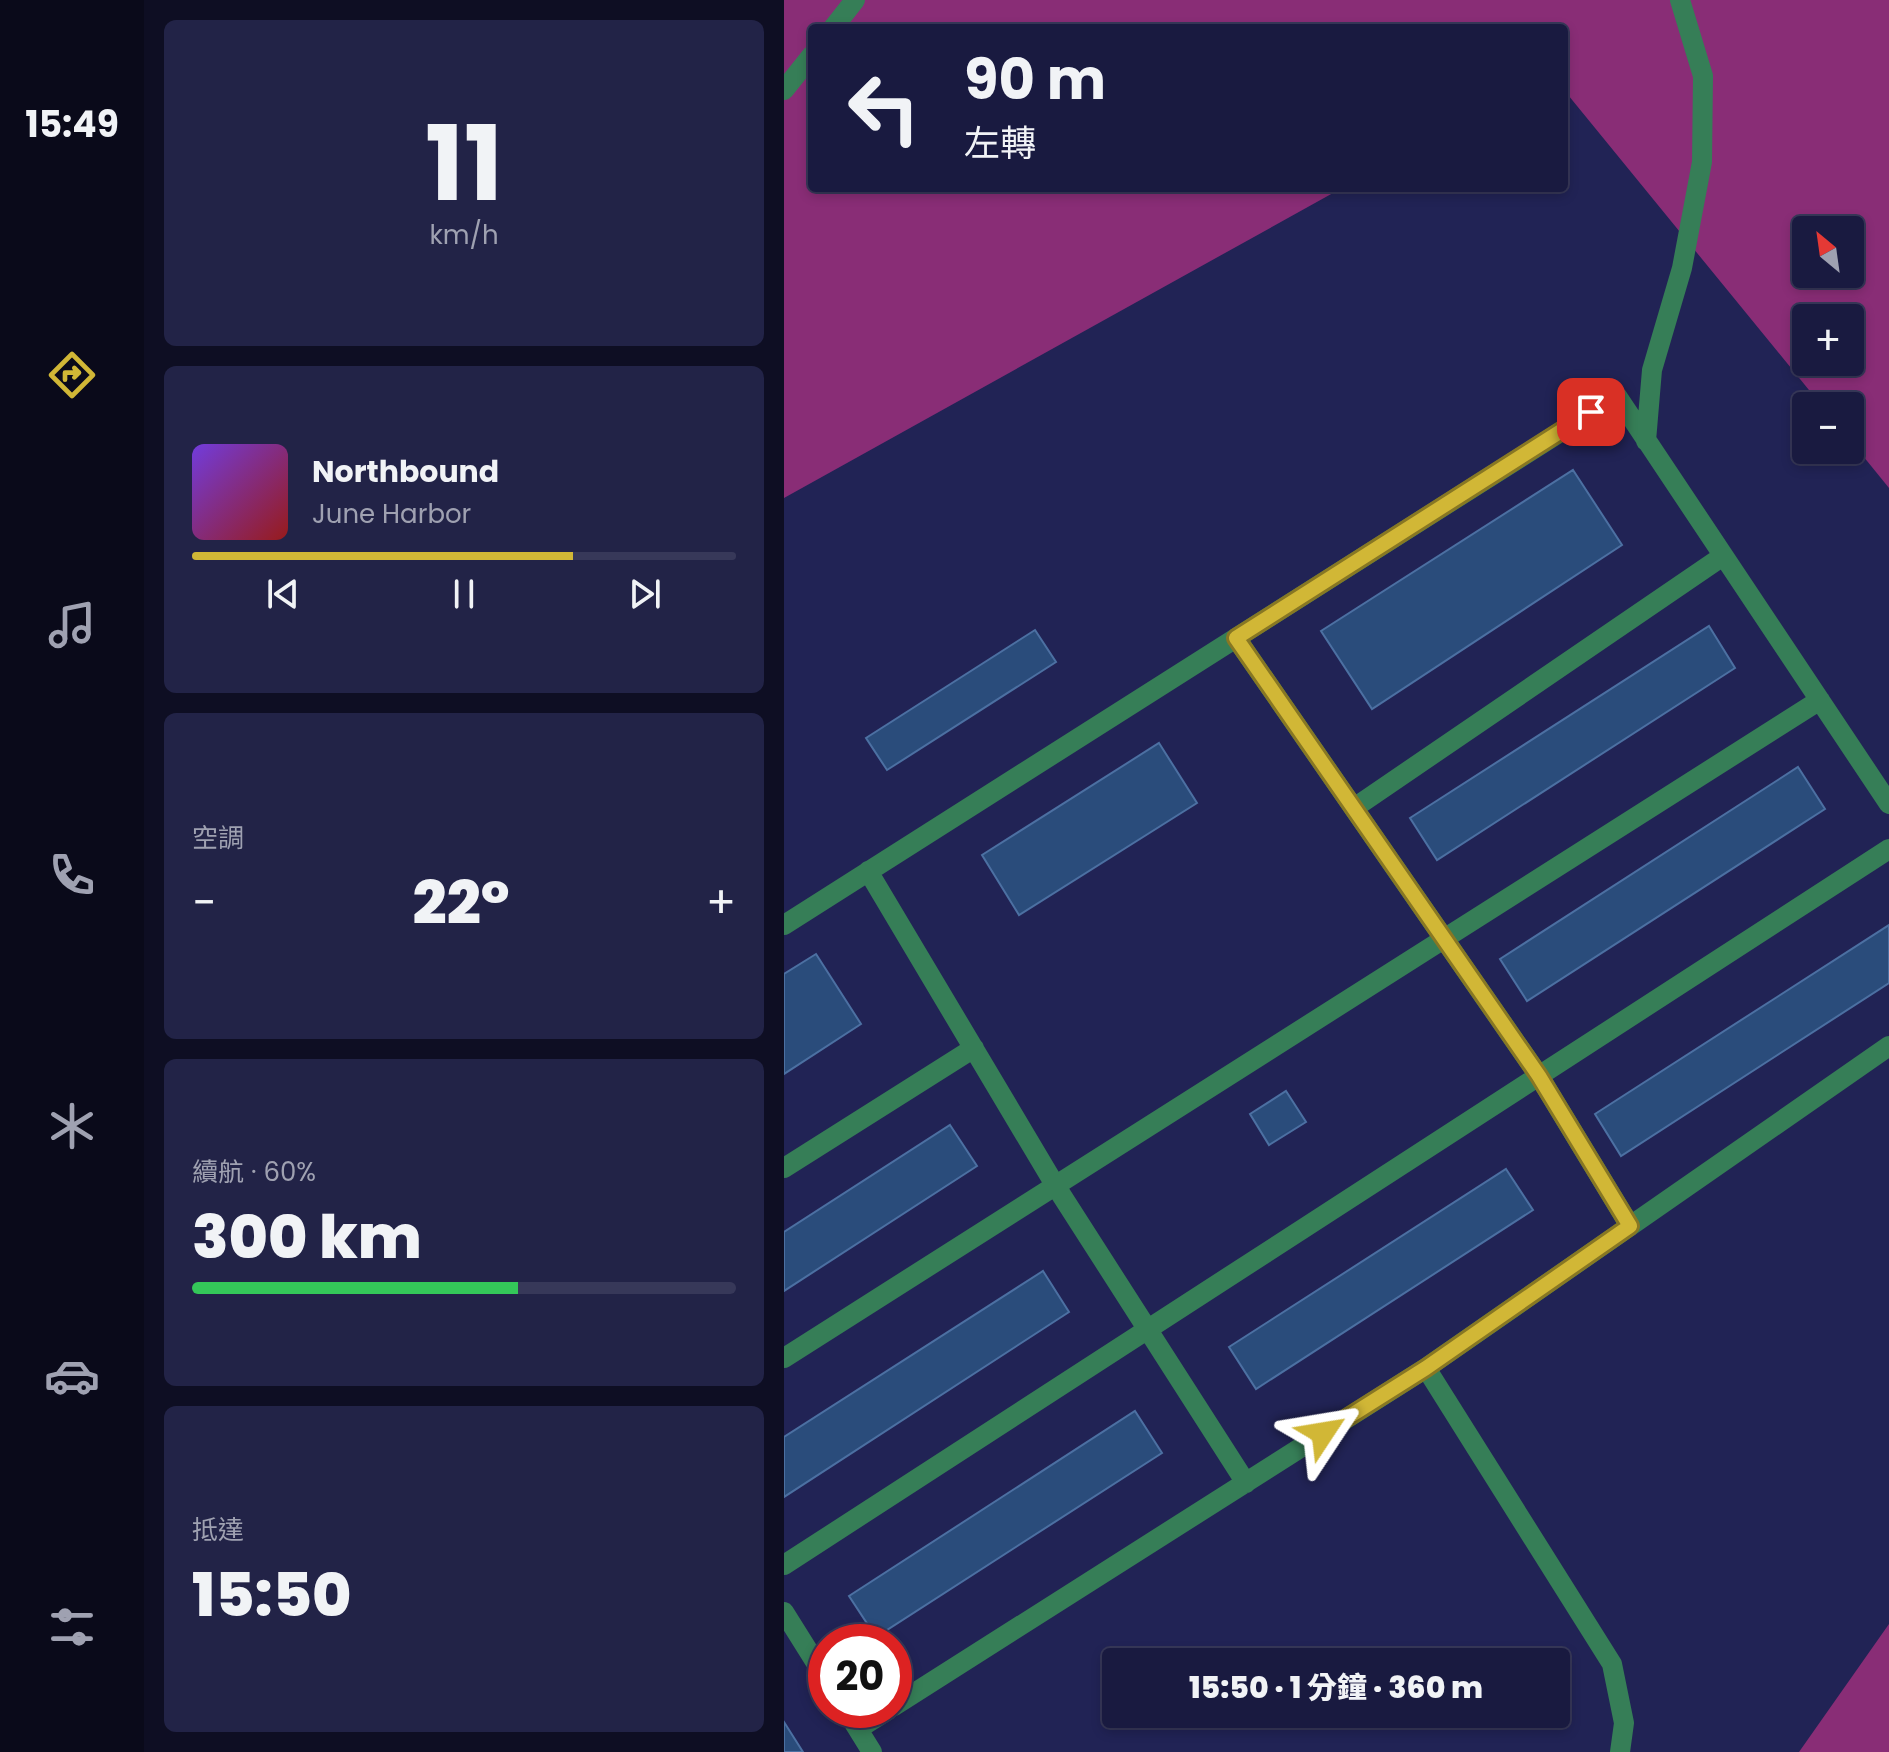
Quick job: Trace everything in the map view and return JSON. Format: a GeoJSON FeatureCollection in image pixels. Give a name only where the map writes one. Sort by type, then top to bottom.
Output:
{"type":"FeatureCollection","features":[{"type":"Feature","properties":{"kind":"lane"},"geometry":{"type":"LineString","coordinates":[[836,24],[855,0]]}},
{"type":"Feature","properties":{"kind":"lane"},"geometry":{"type":"LineString","coordinates":[[1646,441],[1652,370],[1682,268],[1702,162],[1703,76],[1680,0]]}},
{"type":"Feature","properties":{"kind":"lane"},"geometry":{"type":"LineString","coordinates":[[784,90],[808,60]]}},
{"type":"Feature","properties":{"kind":"lane"},"geometry":{"type":"LineString","coordinates":[[784,925],[1617,396],[1889,804]]}},
{"type":"Feature","properties":{"kind":"lane"},"geometry":{"type":"LineString","coordinates":[[1354,808],[1723,556]]}},
{"type":"Feature","properties":{"kind":"lane"},"geometry":{"type":"LineString","coordinates":[[1236,638],[1539,1076],[1630,1226]]}},
{"type":"Feature","properties":{"kind":"lane"},"geometry":{"type":"LineString","coordinates":[[784,1358],[1820,700]]}},
{"type":"Feature","properties":{"kind":"lane"},"geometry":{"type":"LineString","coordinates":[[784,1565],[1889,849]]}},
{"type":"Feature","properties":{"kind":"lane"},"geometry":{"type":"LineString","coordinates":[[868,871],[1055,1185],[1246,1483]]}},
{"type":"Feature","properties":{"kind":"lane"},"geometry":{"type":"LineString","coordinates":[[912,1695],[1426,1368],[1889,1046]]}},
{"type":"Feature","properties":{"kind":"lane"},"geometry":{"type":"LineString","coordinates":[[784,1168],[974,1048]]}},
{"type":"Feature","properties":{"kind":"lane"},"geometry":{"type":"LineString","coordinates":[[1426,1368],[1612,1664],[1624,1723],[1620,1752]]}},
{"type":"Feature","properties":{"kind":"lane"},"geometry":{"type":"LineString","coordinates":[[784,1612],[808,1650]]}},
{"type":"Feature","properties":{"kind":"lane"},"geometry":{"type":"LineString","coordinates":[[858,1729],[872,1752]]}},
{"type":"Feature","properties":{"kind":"shaded area"},"geometry":{"type":"Polygon","coordinates":[[[784,0],[1889,0],[1889,488],[1864,457],[1864,392],[1811,392],[1798,376],[1864,376],[1864,304],[1792,304],[1792,369],[1568,95],[1568,24],[808,24],[808,192],[1335,192],[784,498],[784,0]]]}},
{"type":"Feature","properties":{"kind":"shaded area"},"geometry":{"type":"Polygon","coordinates":[[[1889,1624],[1889,1752],[1799,1752],[1889,1624]]]}},
{"type":"Feature","properties":{"kind":"building"},"geometry":{"type":"Polygon","coordinates":[[[1573,470],[1622,545],[1372,709],[1321,631],[1573,470]]]}},
{"type":"Feature","properties":{"kind":"building"},"geometry":{"type":"Polygon","coordinates":[[[1709,626],[1735,668],[1437,860],[1410,818],[1709,626]]]}},
{"type":"Feature","properties":{"kind":"building"},"geometry":{"type":"Polygon","coordinates":[[[1035,630],[1056,662],[887,770],[866,738],[1035,630]]]}},
{"type":"Feature","properties":{"kind":"building"},"geometry":{"type":"Polygon","coordinates":[[[1159,743],[1197,803],[1019,915],[982,855],[1159,743]]]}},
{"type":"Feature","properties":{"kind":"building"},"geometry":{"type":"Polygon","coordinates":[[[1798,767],[1825,809],[1527,1001],[1500,959],[1798,767]]]}},
{"type":"Feature","properties":{"kind":"building"},"geometry":{"type":"Polygon","coordinates":[[[1889,925],[1889,983],[1621,1156],[1595,1114],[1889,925]]]}},
{"type":"Feature","properties":{"kind":"building"},"geometry":{"type":"Polygon","coordinates":[[[816,954],[861,1024],[784,1074],[784,974],[816,954]]]}},
{"type":"Feature","properties":{"kind":"building"},"geometry":{"type":"Polygon","coordinates":[[[1286,1091],[1306,1122],[1269,1145],[1250,1114],[1286,1091]]]}},
{"type":"Feature","properties":{"kind":"building"},"geometry":{"type":"Polygon","coordinates":[[[950,1125],[977,1166],[784,1291],[784,1232],[950,1125]]]}},
{"type":"Feature","properties":{"kind":"building"},"geometry":{"type":"Polygon","coordinates":[[[1506,1169],[1533,1210],[1256,1389],[1229,1347],[1506,1169]]]}},
{"type":"Feature","properties":{"kind":"building"},"geometry":{"type":"Polygon","coordinates":[[[1043,1271],[1069,1312],[784,1497],[784,1437],[1043,1271]]]}},
{"type":"Feature","properties":{"kind":"building"},"geometry":{"type":"Polygon","coordinates":[[[1135,1411],[1162,1453],[896,1624],[867,1624],[849,1596],[1135,1411]]]}},
{"type":"Feature","properties":{"kind":"building"},"geometry":{"type":"Polygon","coordinates":[[[784,1722],[803,1752],[784,1752],[784,1722]]]}},
{"type":"Feature","properties":{"kind":"route"},"geometry":{"type":"LineString","coordinates":[[1323,1433],[1426,1368],[1630,1226],[1539,1076],[1236,638],[1591,412]]}}]}
